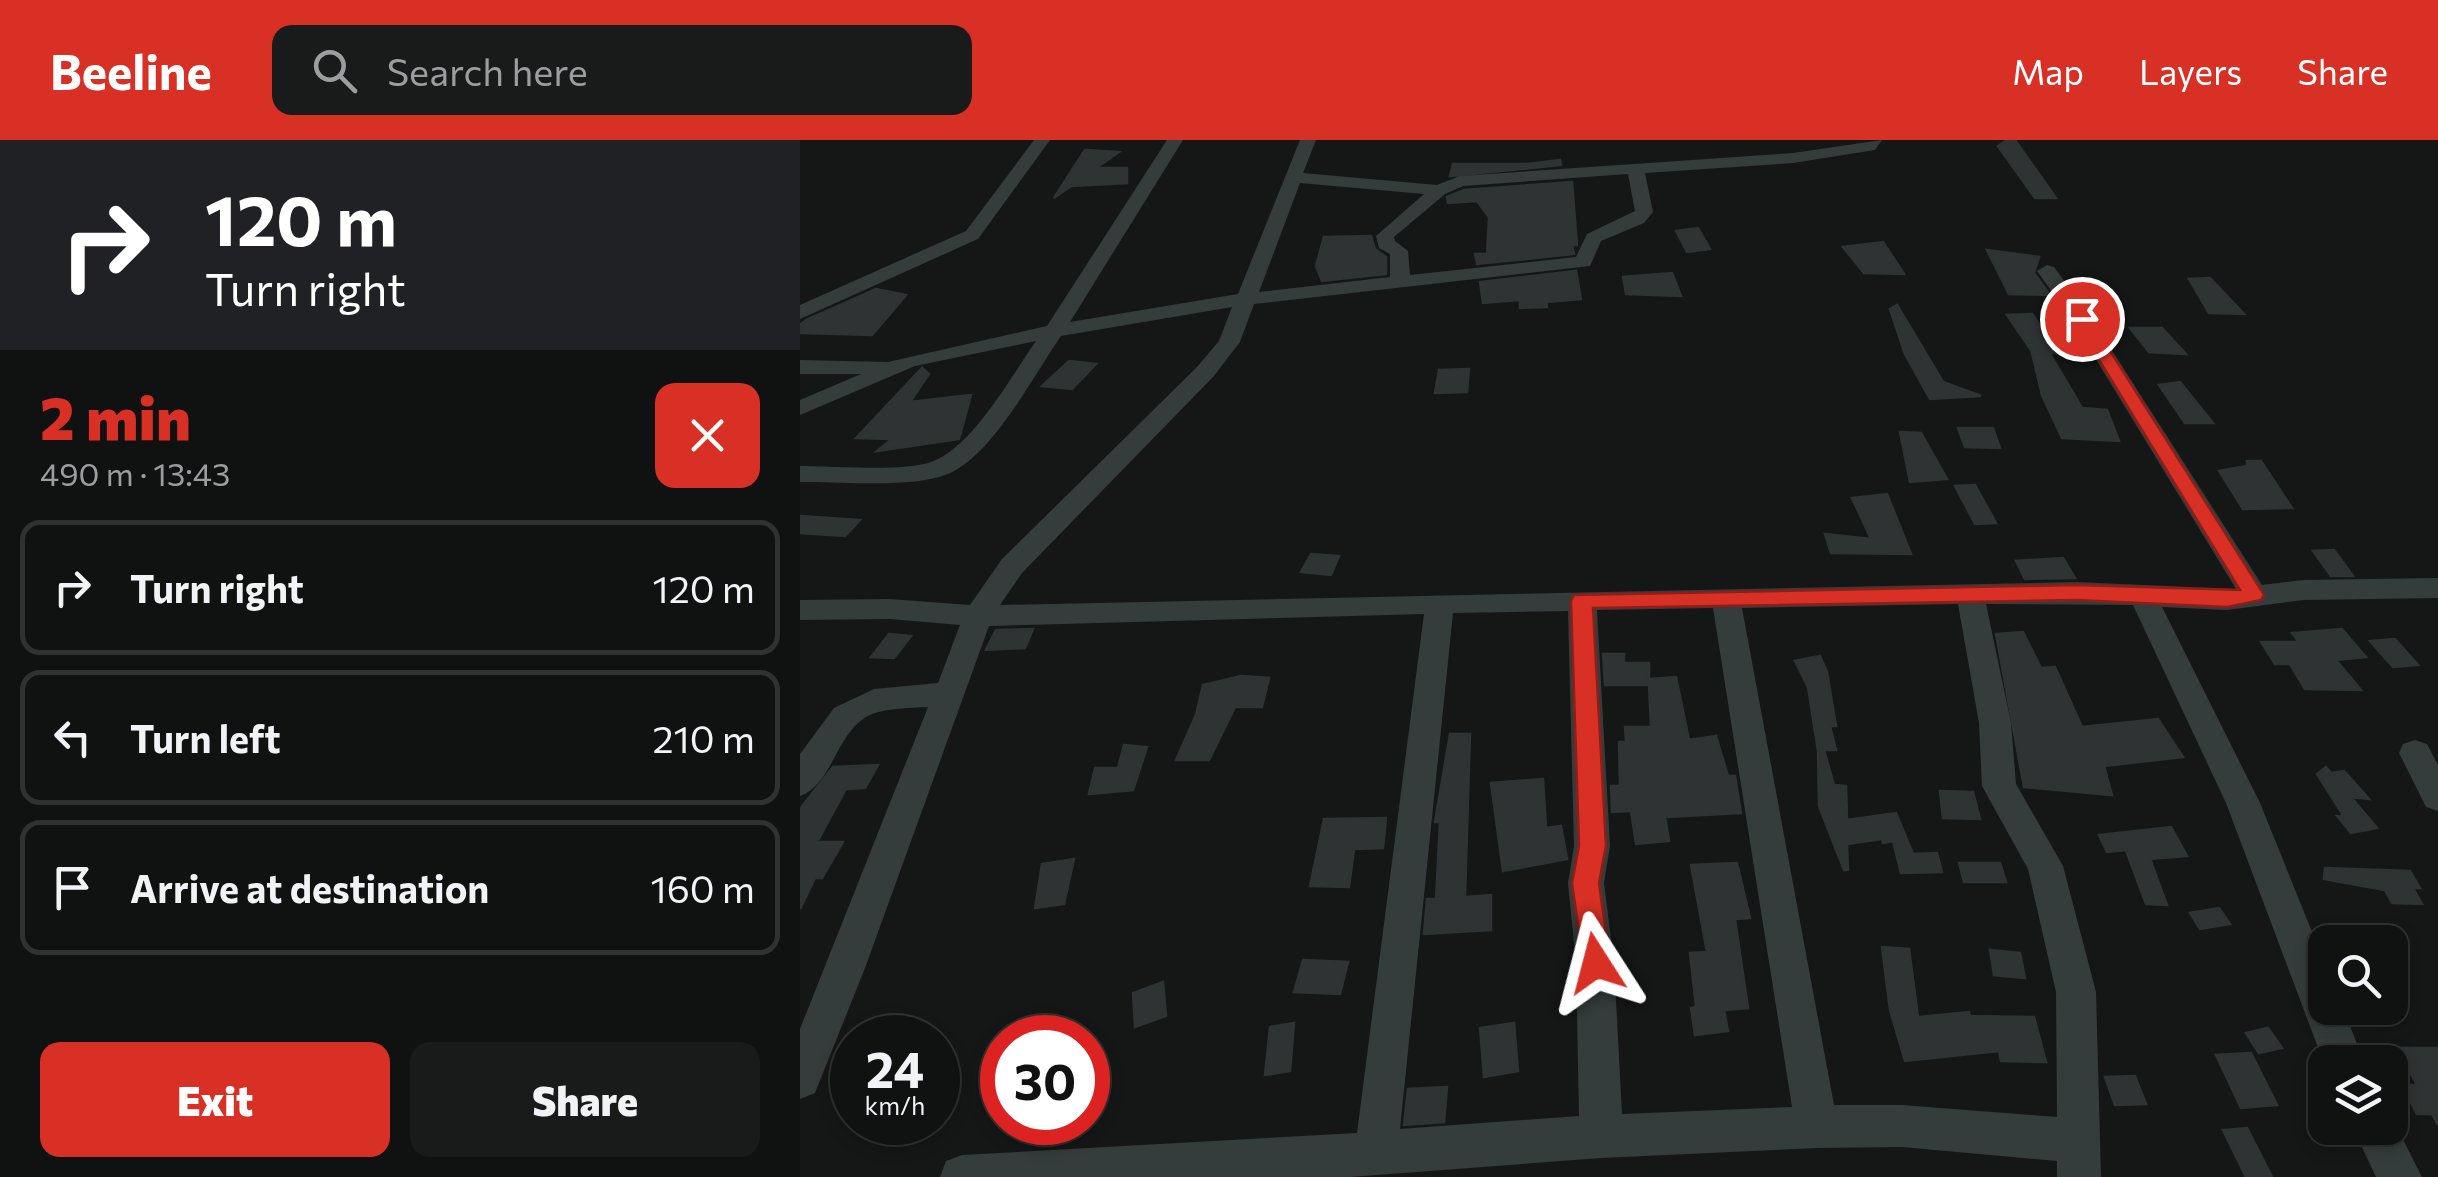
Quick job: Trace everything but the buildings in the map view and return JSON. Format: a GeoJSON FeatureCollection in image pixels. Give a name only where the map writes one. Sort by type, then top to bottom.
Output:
{"type":"FeatureCollection","features":[{"type":"Feature","properties":{"kind":"street"},"geometry":{"type":"LineString","coordinates":[[800,314],[972,235],[1042,140]]}},
{"type":"Feature","properties":{"kind":"street"},"geometry":{"type":"LineString","coordinates":[[800,474],[921,472],[940,468],[982,433],[1054,331],[1175,140]]}},
{"type":"Feature","properties":{"kind":"street"},"geometry":{"type":"LineString","coordinates":[[800,1078],[846,968],[978,616],[1012,566],[1206,372],[1228,342],[1308,140]]}},
{"type":"Feature","properties":{"kind":"street"},"geometry":{"type":"LineString","coordinates":[[1400,280],[1399,251],[1383,240],[1439,190],[1460,182],[1793,158],[1869,147],[1874,140]]}},
{"type":"Feature","properties":{"kind":"street"},"geometry":{"type":"LineString","coordinates":[[800,408],[892,366],[1054,331],[1246,299],[1583,262],[1593,238],[1638,220],[1644,212],[1635,167]]}},
{"type":"Feature","properties":{"kind":"street"},"geometry":{"type":"LineString","coordinates":[[1293,177],[1439,190]]}},
{"type":"Feature","properties":{"kind":"street"},"geometry":{"type":"LineString","coordinates":[[2047,271],[2082,319],[2254,595]]}},
{"type":"Feature","properties":{"kind":"street"},"geometry":{"type":"LineString","coordinates":[[800,367],[1030,364]]}},
{"type":"Feature","properties":{"kind":"street"},"geometry":{"type":"LineString","coordinates":[[800,610],[890,609],[978,616],[1726,598],[2142,594],[2227,600],[2254,595],[2438,588]]}},
{"type":"Feature","properties":{"kind":"street"},"geometry":{"type":"LineString","coordinates":[[2142,594],[2243,803],[2337,1045]]}},
{"type":"Feature","properties":{"kind":"street"},"geometry":{"type":"LineString","coordinates":[[962,1177],[1376,1154],[1601,1136],[1816,1127],[1902,1126],[2080,1159],[2076,992],[2044,866],[1999,786],[1995,723],[1970,595]]}},
{"type":"Feature","properties":{"kind":"street"},"geometry":{"type":"LineString","coordinates":[[1726,598],[1816,1127]]}},
{"type":"Feature","properties":{"kind":"street"},"geometry":{"type":"LineString","coordinates":[[1582,601],[1592,846],[1586,883],[1596,963],[1601,1136]]}},
{"type":"Feature","properties":{"kind":"street"},"geometry":{"type":"LineString","coordinates":[[1376,1154],[1440,603]]}},
{"type":"Feature","properties":{"kind":"street"},"geometry":{"type":"LineString","coordinates":[[800,782],[843,718],[854,709],[868,703],[948,694]]}},
{"type":"Feature","properties":{"kind":"street"},"geometry":{"type":"LineString","coordinates":[[2415,754],[2438,798]]}},
{"type":"Feature","properties":{"kind":"street"},"geometry":{"type":"LineString","coordinates":[[2383,1145],[2400,1177]]}},
{"type":"Feature","properties":{"kind":"route"},"geometry":{"type":"LineString","coordinates":[[1596,963],[1586,883],[1592,846],[1582,601],[2076,592],[2227,600],[2254,595],[2082,319]]}}]}
